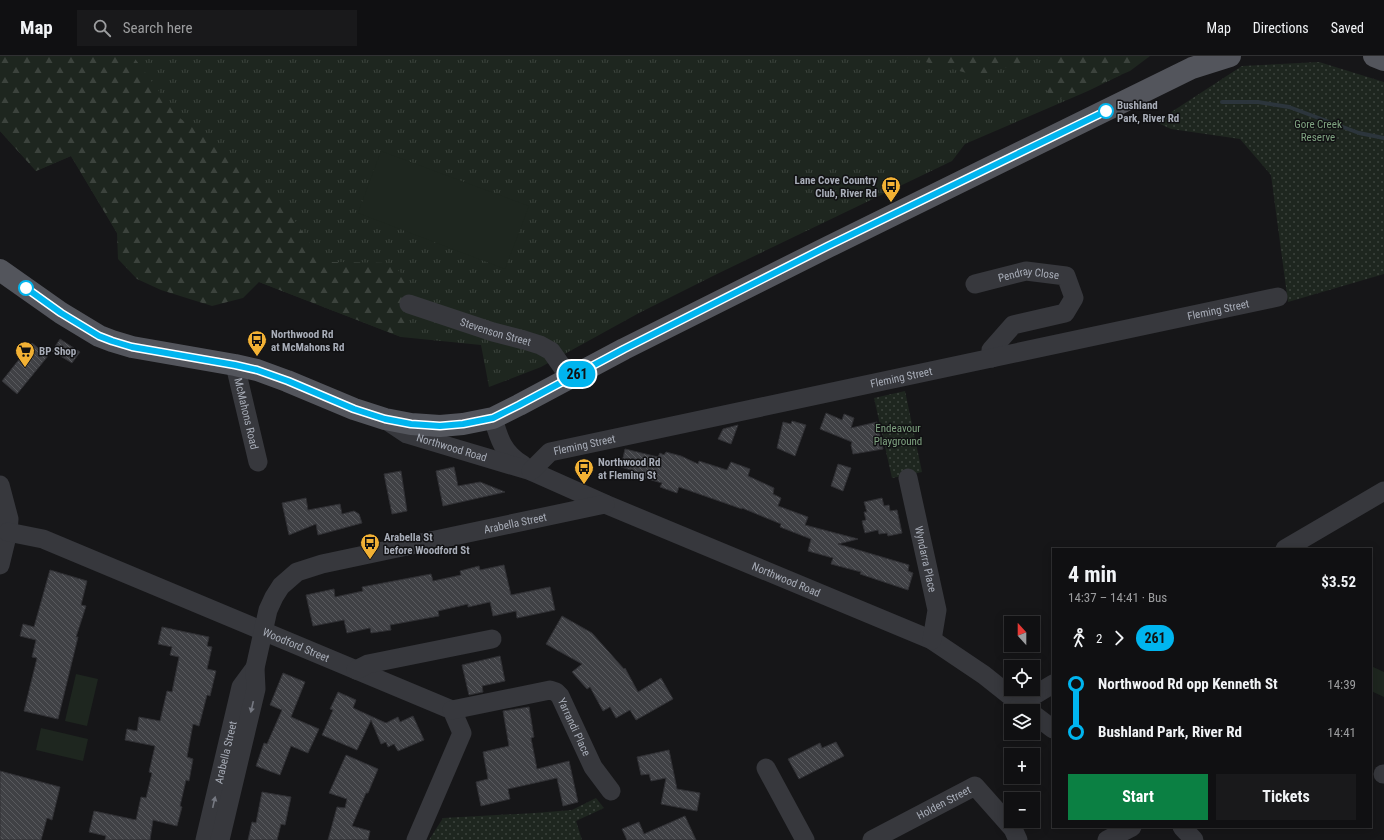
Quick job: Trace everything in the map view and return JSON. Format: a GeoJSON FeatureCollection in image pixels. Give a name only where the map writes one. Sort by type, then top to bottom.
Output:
{"type":"FeatureCollection","features":[{"type":"Feature","properties":{"kind":"main road"},"geometry":{"type":"LineString","coordinates":[[385,419],[411,424],[440,426],[463,424],[493,418],[828,246],[1192,68],[1230,56]]}},
{"type":"Feature","properties":{"kind":"main road"},"geometry":{"type":"LineString","coordinates":[[1374,56],[1384,60]]}},
{"type":"Feature","properties":{"kind":"main road","name":"Northwood Road"},"geometry":{"type":"LineString","coordinates":[[0,270],[61,313],[99,336],[132,347],[257,370],[288,381],[354,409],[385,419]]}},
{"type":"Feature","properties":{"kind":"street","name":"Pendray Close"},"geometry":{"type":"LineString","coordinates":[[975,284],[1026,271],[1066,276],[1074,298],[1066,314],[1013,325],[991,350],[992,358]]}},
{"type":"Feature","properties":{"kind":"street","name":"Fleming Street"},"geometry":{"type":"LineString","coordinates":[[531,471],[550,452],[1278,297]]}},
{"type":"Feature","properties":{"kind":"street","name":"Stevenson Street"},"geometry":{"type":"LineString","coordinates":[[409,304],[493,332],[540,345],[551,351],[570,378]]}},
{"type":"Feature","properties":{"kind":"street","name":"McMahons Road"},"geometry":{"type":"LineString","coordinates":[[235,365],[258,462]]}},
{"type":"Feature","properties":{"kind":"street","name":"Northwood Road"},"geometry":{"type":"LineString","coordinates":[[493,418],[498,438],[508,454],[531,471]]}},
{"type":"Feature","properties":{"kind":"street","name":"Northwood Road"},"geometry":{"type":"LineString","coordinates":[[385,419],[407,434],[531,471],[605,504],[932,640],[984,675],[1020,704]]}},
{"type":"Feature","properties":{"kind":"street","name":"Wyndarra Place"},"geometry":{"type":"LineString","coordinates":[[908,478],[937,610],[932,640]]}},
{"type":"Feature","properties":{"kind":"street"},"geometry":{"type":"LineString","coordinates":[[0,485],[9,519],[8,532],[0,565]]}},
{"type":"Feature","properties":{"kind":"street"},"geometry":{"type":"LineString","coordinates":[[1287,548],[1384,491]]}},
{"type":"Feature","properties":{"kind":"street","name":"Arabella Street"},"geometry":{"type":"LineString","coordinates":[[220,840],[256,689],[255,668],[262,631],[268,610],[278,591],[290,577],[306,568],[322,564],[605,504]]}},
{"type":"Feature","properties":{"kind":"street","name":"Woodford Street"},"geometry":{"type":"LineString","coordinates":[[8,532],[43,539],[452,710]]}},
{"type":"Feature","properties":{"kind":"street"},"geometry":{"type":"LineString","coordinates":[[356,670],[368,664],[492,639]]}},
{"type":"Feature","properties":{"kind":"street","name":"Arabella Street"},"geometry":{"type":"LineString","coordinates":[[205,840],[241,687],[255,668]]}},
{"type":"Feature","properties":{"kind":"street"},"geometry":{"type":"LineString","coordinates":[[1033,704],[1052,685]]}},
{"type":"Feature","properties":{"kind":"street","name":"Yarrandi Place"},"geometry":{"type":"LineString","coordinates":[[452,710],[550,690],[556,692],[560,696],[593,766],[611,791]]}},
{"type":"Feature","properties":{"kind":"street"},"geometry":{"type":"LineString","coordinates":[[416,840],[462,733],[452,710]]}},
{"type":"Feature","properties":{"kind":"street","name":"Northwood Road"},"geometry":{"type":"LineString","coordinates":[[1040,720],[1052,728]]}},
{"type":"Feature","properties":{"kind":"street"},"geometry":{"type":"LineString","coordinates":[[766,768],[805,840]]}},
{"type":"Feature","properties":{"kind":"street","name":"Holden Street"},"geometry":{"type":"LineString","coordinates":[[872,840],[975,786],[1012,829],[1018,840]]}},
{"type":"Feature","properties":{"kind":"street"},"geometry":{"type":"LineString","coordinates":[[1107,840],[1130,828]]}},
{"type":"Feature","properties":{"kind":"street"},"geometry":{"type":"LineString","coordinates":[[1183,828],[1194,840]]}},
{"type":"Feature","properties":{"kind":"green space"},"geometry":{"type":"Polygon","coordinates":[[[0,56],[133,56],[177,116],[263,179],[285,206],[314,249],[332,262],[389,263],[401,273],[409,287],[403,306],[408,323],[405,332],[401,337],[259,282],[243,298],[212,306],[161,290],[137,279],[118,259],[117,233],[71,156],[36,171],[0,131],[0,56]]]}},
{"type":"Feature","properties":{"kind":"green space"},"geometry":{"type":"Polygon","coordinates":[[[17,56],[1111,56],[1121,75],[1088,91],[965,144],[952,161],[639,313],[541,367],[489,387],[481,345],[401,337],[259,282],[117,233],[71,156],[36,171],[0,131],[17,56]]]}},
{"type":"Feature","properties":{"kind":"green space"},"geometry":{"type":"Polygon","coordinates":[[[903,56],[1043,56],[978,76],[903,56]]]}},
{"type":"Feature","properties":{"kind":"green space"},"geometry":{"type":"Polygon","coordinates":[[[1053,56],[1150,56],[1130,71],[1057,100],[1047,92],[1053,56]]]}},
{"type":"Feature","properties":{"kind":"green space","name":"Gore Creek Reserve"},"geometry":{"type":"Polygon","coordinates":[[[1319,62],[1384,82],[1384,274],[1288,302],[1271,175],[1240,139],[1171,129],[1156,122],[1242,66],[1319,62]]]}},
{"type":"Feature","properties":{"kind":"green space"},"geometry":{"type":"Polygon","coordinates":[[[381,151],[529,206],[505,269],[358,213],[381,151]]]}},
{"type":"Feature","properties":{"kind":"green space","name":"Endeavour Playground"},"geometry":{"type":"Polygon","coordinates":[[[905,391],[922,472],[892,478],[874,398],[905,391]]]}},
{"type":"Feature","properties":{"kind":"green space"},"geometry":{"type":"Polygon","coordinates":[[[1372,666],[1384,672],[1384,697],[1372,691],[1372,666]]]}},
{"type":"Feature","properties":{"kind":"green space"},"geometry":{"type":"Polygon","coordinates":[[[76,674],[98,679],[87,726],[65,721],[76,674]]]}},
{"type":"Feature","properties":{"kind":"green space"},"geometry":{"type":"Polygon","coordinates":[[[41,728],[88,739],[83,761],[36,750],[41,728]]]}},
{"type":"Feature","properties":{"kind":"green space"},"geometry":{"type":"Polygon","coordinates":[[[596,798],[604,808],[576,821],[582,840],[429,840],[443,818],[572,810],[596,798]]]}},
{"type":"Feature","properties":{"kind":"building"},"geometry":{"type":"Polygon","coordinates":[[[60,339],[80,352],[72,363],[52,351],[60,339]]]}},
{"type":"Feature","properties":{"kind":"building","name":"BP Shop"},"geometry":{"type":"Polygon","coordinates":[[[32,343],[48,356],[17,394],[2,381],[32,343]]]}},
{"type":"Feature","properties":{"kind":"building"},"geometry":{"type":"Polygon","coordinates":[[[826,413],[842,420],[844,414],[854,418],[851,428],[877,422],[883,449],[853,454],[851,445],[852,442],[820,429],[826,413]]]}},
{"type":"Feature","properties":{"kind":"building"},"geometry":{"type":"Polygon","coordinates":[[[792,421],[806,425],[795,456],[777,448],[783,422],[791,424],[792,421]]]}},
{"type":"Feature","properties":{"kind":"building"},"geometry":{"type":"Polygon","coordinates":[[[738,425],[731,444],[718,439],[723,429],[738,425]]]}},
{"type":"Feature","properties":{"kind":"building"},"geometry":{"type":"Polygon","coordinates":[[[625,449],[658,457],[660,453],[664,455],[666,452],[681,456],[698,464],[699,461],[727,470],[731,462],[750,469],[748,476],[774,488],[773,494],[781,498],[778,506],[808,517],[805,525],[858,539],[838,544],[909,565],[908,571],[913,573],[908,590],[860,574],[861,572],[831,564],[833,558],[808,551],[811,539],[780,527],[781,524],[742,508],[679,487],[677,493],[660,487],[662,483],[633,475],[634,471],[621,467],[625,449]]]}},
{"type":"Feature","properties":{"kind":"building"},"geometry":{"type":"Polygon","coordinates":[[[838,464],[851,468],[843,491],[831,486],[838,464]]]}},
{"type":"Feature","properties":{"kind":"building"},"geometry":{"type":"Polygon","coordinates":[[[454,467],[458,486],[480,482],[505,492],[443,506],[436,471],[454,467]]]}},
{"type":"Feature","properties":{"kind":"building"},"geometry":{"type":"Polygon","coordinates":[[[401,471],[407,511],[392,514],[384,474],[401,471]]]}},
{"type":"Feature","properties":{"kind":"building"},"geometry":{"type":"Polygon","coordinates":[[[306,498],[308,510],[340,504],[342,514],[354,511],[359,514],[362,523],[318,535],[316,524],[289,535],[282,503],[306,498]]]}},
{"type":"Feature","properties":{"kind":"building"},"geometry":{"type":"Polygon","coordinates":[[[882,498],[884,506],[889,505],[890,511],[897,510],[902,533],[888,536],[887,533],[879,534],[878,530],[865,533],[862,521],[866,520],[864,512],[867,512],[864,502],[882,498]]]}},
{"type":"Feature","properties":{"kind":"building"},"geometry":{"type":"Polygon","coordinates":[[[504,565],[511,595],[550,587],[555,610],[517,618],[516,611],[493,616],[490,602],[468,607],[468,604],[438,611],[439,616],[390,625],[391,630],[371,633],[370,628],[347,633],[344,620],[313,626],[306,595],[334,589],[335,597],[363,591],[362,587],[431,574],[433,581],[461,575],[460,571],[479,566],[480,570],[504,565]]]}},
{"type":"Feature","properties":{"kind":"building"},"geometry":{"type":"Polygon","coordinates":[[[50,570],[87,581],[81,605],[86,606],[76,637],[78,637],[58,719],[24,711],[37,658],[32,657],[36,640],[20,636],[23,624],[34,627],[50,570]]]}},
{"type":"Feature","properties":{"kind":"building"},"geometry":{"type":"Polygon","coordinates":[[[562,616],[592,633],[624,669],[625,668],[638,692],[661,678],[673,699],[636,720],[630,710],[616,718],[610,707],[603,711],[590,687],[587,689],[572,672],[582,664],[546,644],[562,616]]]}},
{"type":"Feature","properties":{"kind":"building"},"geometry":{"type":"Polygon","coordinates":[[[162,627],[209,637],[207,646],[212,647],[207,669],[216,671],[210,696],[207,695],[199,726],[193,724],[187,757],[193,759],[189,781],[186,780],[180,806],[182,807],[177,826],[153,820],[150,840],[105,840],[106,836],[89,832],[94,811],[136,820],[141,797],[146,798],[152,773],[149,772],[155,746],[125,740],[127,729],[137,731],[139,717],[160,721],[167,691],[172,692],[179,657],[170,655],[172,647],[158,644],[162,627]]]}},
{"type":"Feature","properties":{"kind":"building"},"geometry":{"type":"Polygon","coordinates":[[[500,656],[505,681],[482,686],[483,692],[469,695],[462,665],[500,656]]]}},
{"type":"Feature","properties":{"kind":"building"},"geometry":{"type":"Polygon","coordinates":[[[283,673],[305,682],[291,717],[319,729],[308,753],[291,746],[280,775],[256,766],[264,743],[267,744],[282,710],[270,705],[283,673]]]}},
{"type":"Feature","properties":{"kind":"building"},"geometry":{"type":"Polygon","coordinates":[[[338,692],[356,700],[353,708],[386,723],[398,717],[400,722],[413,716],[424,740],[398,751],[394,744],[388,747],[386,742],[381,744],[371,720],[357,750],[322,735],[333,710],[330,709],[338,692]]]}},
{"type":"Feature","properties":{"kind":"building"},"geometry":{"type":"Polygon","coordinates":[[[529,707],[534,737],[531,738],[537,769],[569,761],[578,802],[563,806],[557,778],[508,789],[510,799],[481,806],[476,782],[488,779],[483,752],[509,746],[503,711],[529,707]]]}},
{"type":"Feature","properties":{"kind":"building"},"geometry":{"type":"Polygon","coordinates":[[[836,742],[844,756],[799,779],[788,759],[820,743],[822,748],[836,742]]]}},
{"type":"Feature","properties":{"kind":"building"},"geometry":{"type":"Polygon","coordinates":[[[669,750],[677,789],[700,793],[697,811],[661,804],[666,778],[651,781],[649,774],[641,775],[637,757],[669,750]]]}},
{"type":"Feature","properties":{"kind":"building"},"geometry":{"type":"Polygon","coordinates":[[[346,755],[378,769],[352,826],[370,831],[368,840],[328,840],[337,807],[345,808],[347,799],[329,793],[346,755]]]}},
{"type":"Feature","properties":{"kind":"building"},"geometry":{"type":"Polygon","coordinates":[[[0,771],[60,787],[52,820],[47,818],[41,840],[0,840],[0,771]]]}},
{"type":"Feature","properties":{"kind":"building"},"geometry":{"type":"Polygon","coordinates":[[[262,792],[291,797],[285,825],[281,824],[277,840],[248,840],[252,822],[256,823],[262,792]]]}},
{"type":"Feature","properties":{"kind":"building"},"geometry":{"type":"Polygon","coordinates":[[[685,816],[696,840],[627,840],[622,829],[639,822],[644,834],[685,816]]]}},
{"type":"Feature","properties":{"kind":"waterway"},"geometry":{"type":"LineString","coordinates":[[1222,102],[1258,102],[1289,107],[1359,133],[1384,138]]}},
{"type":"Feature","properties":{"kind":"bus line","name":"261"},"geometry":{"type":"LineString","coordinates":[[26,288],[61,313],[99,336],[112,341],[132,347],[257,370],[288,381],[354,409],[385,419],[411,424],[440,426],[463,424],[493,418],[624,349],[828,246],[1106,111]]}},
{"type":"Feature","properties":{"kind":"place","name":"Bushland Park, River Rd"},"geometry":{"type":"Point","coordinates":[1106,111]}},
{"type":"Feature","properties":{"kind":"place","name":"Lane Cove Country Club, River Rd"},"geometry":{"type":"Point","coordinates":[891,203]}},
{"type":"Feature","properties":{"kind":"place","name":"Northwood Rd at McMahons Rd"},"geometry":{"type":"Point","coordinates":[257,357]}},
{"type":"Feature","properties":{"kind":"place","name":"BP Shop"},"geometry":{"type":"Point","coordinates":[25,368]}},
{"type":"Feature","properties":{"kind":"place","name":"Northwood Rd at Fleming St"},"geometry":{"type":"Point","coordinates":[584,485]}},
{"type":"Feature","properties":{"kind":"place","name":"Arabella St before Woodford St"},"geometry":{"type":"Point","coordinates":[370,560]}}]}
